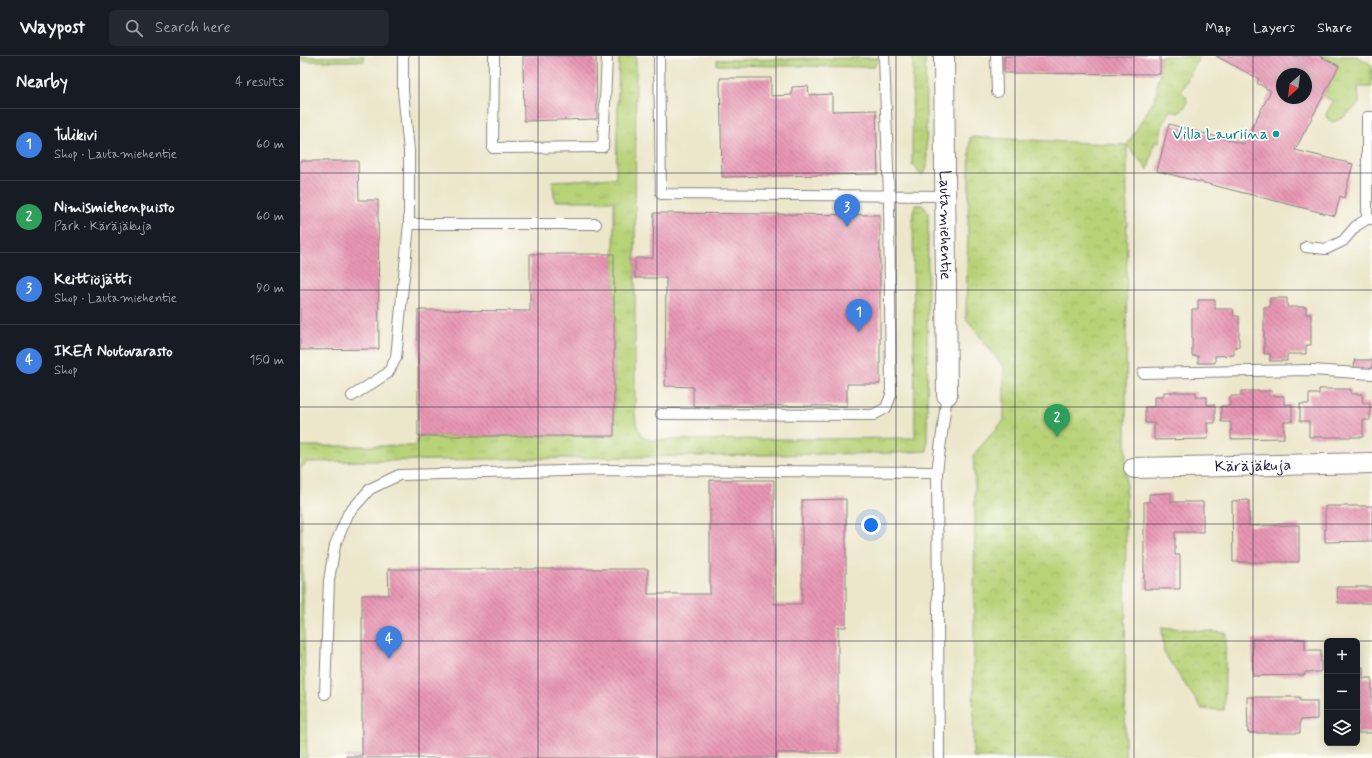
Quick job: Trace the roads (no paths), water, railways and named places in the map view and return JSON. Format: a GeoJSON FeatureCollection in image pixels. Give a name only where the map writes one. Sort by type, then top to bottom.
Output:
{"type":"FeatureCollection","features":[{"type":"Feature","properties":{"kind":"street","name":"Lautamiehentie"},"geometry":{"type":"LineString","coordinates":[[944,56],[947,395]]}},
{"type":"Feature","properties":{"kind":"street","name":"Käräjäkuja"},"geometry":{"type":"LineString","coordinates":[[1134,468],[1372,463]]}},
{"type":"Feature","properties":{"kind":"lane"},"geometry":{"type":"LineString","coordinates":[[352,396],[388,372],[396,358],[410,224],[409,150],[403,91],[404,56]]}},
{"type":"Feature","properties":{"kind":"lane"},"geometry":{"type":"LineString","coordinates":[[494,56],[493,148],[603,147],[607,56]]}},
{"type":"Feature","properties":{"kind":"lane"},"geometry":{"type":"LineString","coordinates":[[659,56],[661,194],[945,196]]}},
{"type":"Feature","properties":{"kind":"lane"},"geometry":{"type":"LineString","coordinates":[[661,414],[873,416],[886,408],[891,395],[889,196],[884,56]]}},
{"type":"Feature","properties":{"kind":"lane"},"geometry":{"type":"LineString","coordinates":[[996,56],[996,92]]}},
{"type":"Feature","properties":{"kind":"lane"},"geometry":{"type":"LineString","coordinates":[[1306,248],[1326,249],[1343,242],[1356,226],[1369,219],[1367,117],[1372,117]]}},
{"type":"Feature","properties":{"kind":"lane"},"geometry":{"type":"LineString","coordinates":[[410,224],[596,224]]}},
{"type":"Feature","properties":{"kind":"lane"},"geometry":{"type":"LineString","coordinates":[[1143,373],[1312,370],[1372,374]]}},
{"type":"Feature","properties":{"kind":"lane"},"geometry":{"type":"LineString","coordinates":[[939,758],[937,472],[947,395]]}},
{"type":"Feature","properties":{"kind":"lane"},"geometry":{"type":"LineString","coordinates":[[325,694],[329,580],[335,545],[348,514],[370,489],[399,475],[606,470],[937,472]]}},
{"type":"Feature","properties":{"kind":"place","name":"Villa Lauriina"},"geometry":{"type":"Point","coordinates":[1276,134]}},
{"type":"Feature","properties":{"kind":"place","name":"Keittiöjätti"},"geometry":{"type":"Point","coordinates":[847,227]}},
{"type":"Feature","properties":{"kind":"place","name":"Tulikivi"},"geometry":{"type":"Point","coordinates":[859,332]}},
{"type":"Feature","properties":{"kind":"place","name":"Nimismiehenpuisto"},"geometry":{"type":"Point","coordinates":[1057,437]}},
{"type":"Feature","properties":{"kind":"place","name":"IKEA Noutovarasto"},"geometry":{"type":"Point","coordinates":[389,659]}}]}
